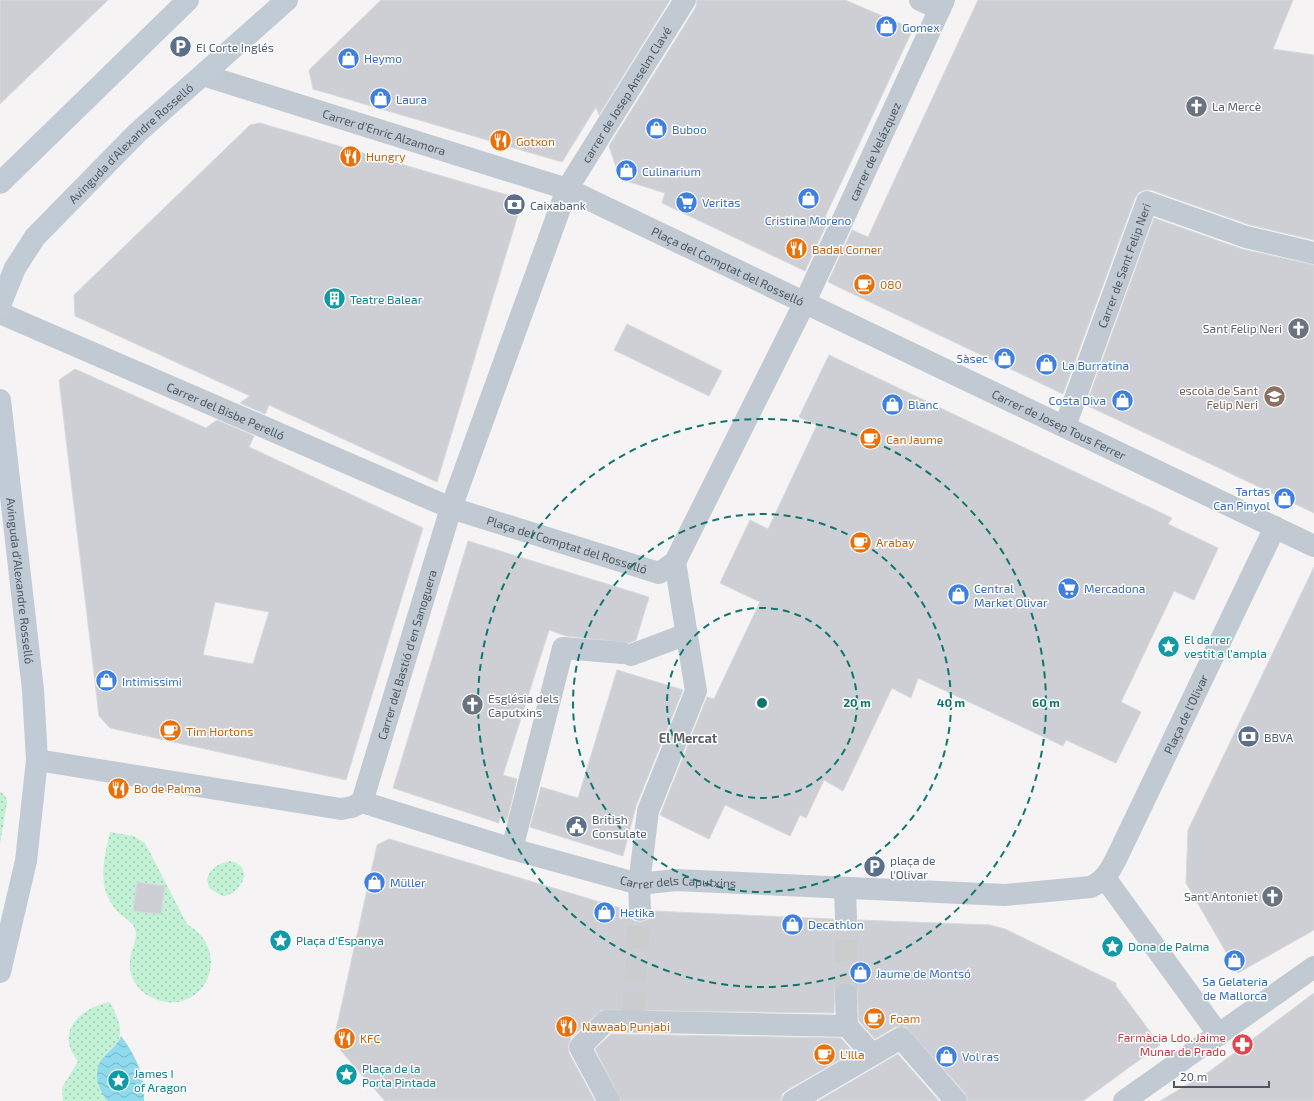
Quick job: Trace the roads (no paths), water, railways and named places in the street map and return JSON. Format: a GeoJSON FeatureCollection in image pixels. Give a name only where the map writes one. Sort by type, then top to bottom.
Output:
{"type":"FeatureCollection","features":[{"type":"Feature","properties":{"kind":"main road"},"geometry":{"type":"LineString","coordinates":[[0,183],[188,0]]}},
{"type":"Feature","properties":{"kind":"main road","name":"Avinguda d'Alexandre Rosselló"},"geometry":{"type":"LineString","coordinates":[[0,305],[15,268],[35,237],[138,133],[287,0]]}},
{"type":"Feature","properties":{"kind":"main road","name":"Avinguda d'Alexandre Rosselló"},"geometry":{"type":"LineString","coordinates":[[0,400],[33,690],[37,760]]}},
{"type":"Feature","properties":{"kind":"main road"},"geometry":{"type":"LineString","coordinates":[[0,972],[26,861],[37,760]]}},
{"type":"Feature","properties":{"kind":"street","name":"carrer de Josep Anselm Clavé"},"geometry":{"type":"LineString","coordinates":[[566,189],[685,0]]}},
{"type":"Feature","properties":{"kind":"street"},"geometry":{"type":"LineString","coordinates":[[920,0],[942,4]]}},
{"type":"Feature","properties":{"kind":"street","name":"carrer de Velázquez"},"geometry":{"type":"LineString","coordinates":[[806,302],[942,4]]}},
{"type":"Feature","properties":{"kind":"street","name":"Carrer d'Enric Alzamora"},"geometry":{"type":"LineString","coordinates":[[203,75],[566,189]]}},
{"type":"Feature","properties":{"kind":"street","name":"Plaça del Comptat del Rosselló"},"geometry":{"type":"LineString","coordinates":[[452,508],[659,573],[675,562],[806,302],[566,189]]}},
{"type":"Feature","properties":{"kind":"street"},"geometry":{"type":"LineString","coordinates":[[452,508],[566,189]]}},
{"type":"Feature","properties":{"kind":"street","name":"Carrer de Sant Felip Neri"},"geometry":{"type":"LineString","coordinates":[[1065,426],[1147,202],[1246,238],[1314,253]]}},
{"type":"Feature","properties":{"kind":"street","name":"Carrer de Josep Tous Ferrer"},"geometry":{"type":"LineString","coordinates":[[806,302],[1314,546]]}},
{"type":"Feature","properties":{"kind":"street","name":"Carrer del Bisbe Perelló"},"geometry":{"type":"LineString","coordinates":[[0,313],[452,508]]}},
{"type":"Feature","properties":{"kind":"street","name":"Carrer del Bastió d'en Sanoguera"},"geometry":{"type":"LineString","coordinates":[[362,802],[452,508]]}},
{"type":"Feature","properties":{"kind":"street","name":"Plaça de l'Olivar"},"geometry":{"type":"LineString","coordinates":[[1105,878],[1117,857],[1275,527]]}},
{"type":"Feature","properties":{"kind":"street"},"geometry":{"type":"LineString","coordinates":[[640,910],[639,884],[648,811],[696,692],[675,562]]}},
{"type":"Feature","properties":{"kind":"street"},"geometry":{"type":"LineString","coordinates":[[512,849],[563,648],[627,654],[686,634]]}},
{"type":"Feature","properties":{"kind":"street"},"geometry":{"type":"LineString","coordinates":[[37,760],[341,809],[352,807],[362,802]]}},
{"type":"Feature","properties":{"kind":"street","name":"Carrer dels Caputxins"},"geometry":{"type":"LineString","coordinates":[[362,802],[512,849],[639,884],[676,880],[1005,895],[1091,887],[1101,882],[1105,878]]}},
{"type":"Feature","properties":{"kind":"street"},"geometry":{"type":"LineString","coordinates":[[1105,878],[1219,1035]]}},
{"type":"Feature","properties":{"kind":"street"},"geometry":{"type":"LineString","coordinates":[[846,888],[846,919]]}},
{"type":"Feature","properties":{"kind":"street"},"geometry":{"type":"LineString","coordinates":[[1124,1101],[1314,967]]}},
{"type":"Feature","properties":{"kind":"street"},"geometry":{"type":"LineString","coordinates":[[846,995],[847,1026],[872,1054]]}},
{"type":"Feature","properties":{"kind":"street"},"geometry":{"type":"LineString","coordinates":[[610,1101],[580,1047],[606,1021],[632,1017],[847,1026]]}},
{"type":"Feature","properties":{"kind":"street"},"geometry":{"type":"LineString","coordinates":[[793,1101],[901,1038],[955,1100]]}},
{"type":"Feature","properties":{"kind":"water"},"geometry":{"type":"Polygon","coordinates":[[[121,1036],[135,1058],[141,1074],[144,1101],[108,1101],[104,1097],[99,1086],[97,1074],[100,1063],[121,1036]]]}},
{"type":"Feature","properties":{"kind":"tunnel"},"geometry":{"type":"LineString","coordinates":[[633,1014],[640,910]]}},
{"type":"Feature","properties":{"kind":"tunnel"},"geometry":{"type":"LineString","coordinates":[[846,919],[846,995]]}},
{"type":"Feature","properties":{"kind":"place","name":"Gomex"},"geometry":{"type":"Point","coordinates":[887,27]}},
{"type":"Feature","properties":{"kind":"place","name":"El Corte Inglés"},"geometry":{"type":"Point","coordinates":[181,47]}},
{"type":"Feature","properties":{"kind":"place","name":"Heymo"},"geometry":{"type":"Point","coordinates":[349,58]}},
{"type":"Feature","properties":{"kind":"place","name":"Laura"},"geometry":{"type":"Point","coordinates":[380,99]}},
{"type":"Feature","properties":{"kind":"place","name":"La Mercè"},"geometry":{"type":"Point","coordinates":[1196,106]}},
{"type":"Feature","properties":{"kind":"place","name":"Buboo"},"geometry":{"type":"Point","coordinates":[656,129]}},
{"type":"Feature","properties":{"kind":"place","name":"Gotxon"},"geometry":{"type":"Point","coordinates":[501,141]}},
{"type":"Feature","properties":{"kind":"place","name":"Hungry"},"geometry":{"type":"Point","coordinates":[351,156]}},
{"type":"Feature","properties":{"kind":"place","name":"Culinarium"},"geometry":{"type":"Point","coordinates":[626,171]}},
{"type":"Feature","properties":{"kind":"place","name":"Cristina Moreno"},"geometry":{"type":"Point","coordinates":[808,199]}},
{"type":"Feature","properties":{"kind":"place","name":"Veritas"},"geometry":{"type":"Point","coordinates":[687,202]}},
{"type":"Feature","properties":{"kind":"place","name":"Caixabank"},"geometry":{"type":"Point","coordinates":[514,205]}},
{"type":"Feature","properties":{"kind":"place","name":"Badal Corner"},"geometry":{"type":"Point","coordinates":[796,249]}},
{"type":"Feature","properties":{"kind":"place","name":"080"},"geometry":{"type":"Point","coordinates":[864,284]}},
{"type":"Feature","properties":{"kind":"place","name":"Teatre Balear"},"geometry":{"type":"Point","coordinates":[334,299]}},
{"type":"Feature","properties":{"kind":"place","name":"Sant Felip Neri"},"geometry":{"type":"Point","coordinates":[1298,328]}},
{"type":"Feature","properties":{"kind":"place","name":"5àsec"},"geometry":{"type":"Point","coordinates":[1004,358]}},
{"type":"Feature","properties":{"kind":"place","name":"La Burratina"},"geometry":{"type":"Point","coordinates":[1046,365]}},
{"type":"Feature","properties":{"kind":"place","name":"escola de Sant Felip Neri"},"geometry":{"type":"Point","coordinates":[1274,397]}},
{"type":"Feature","properties":{"kind":"place","name":"Costa Diva"},"geometry":{"type":"Point","coordinates":[1122,400]}},
{"type":"Feature","properties":{"kind":"place","name":"Blanc"},"geometry":{"type":"Point","coordinates":[893,404]}},
{"type":"Feature","properties":{"kind":"place","name":"Can Jaume"},"geometry":{"type":"Point","coordinates":[871,439]}},
{"type":"Feature","properties":{"kind":"place","name":"Tartas Can Pinyol"},"geometry":{"type":"Point","coordinates":[1285,498]}},
{"type":"Feature","properties":{"kind":"place","name":"Arabay"},"geometry":{"type":"Point","coordinates":[861,542]}},
{"type":"Feature","properties":{"kind":"place","name":"Mercadona"},"geometry":{"type":"Point","coordinates":[1068,588]}},
{"type":"Feature","properties":{"kind":"place","name":"Central Market Olivar"},"geometry":{"type":"Point","coordinates":[959,595]}},
{"type":"Feature","properties":{"kind":"place","name":"El darrer vestit a l'ampla"},"geometry":{"type":"Point","coordinates":[1169,646]}},
{"type":"Feature","properties":{"kind":"place","name":"Intimissimi"},"geometry":{"type":"Point","coordinates":[106,681]}},
{"type":"Feature","properties":{"kind":"place","name":"Església dels Caputxins"},"geometry":{"type":"Point","coordinates":[472,705]}},
{"type":"Feature","properties":{"kind":"place","name":"Tim Hortons"},"geometry":{"type":"Point","coordinates":[170,731]}},
{"type":"Feature","properties":{"kind":"place","name":"BBVA"},"geometry":{"type":"Point","coordinates":[1248,737]}},
{"type":"Feature","properties":{"kind":"place","name":"Bo de Palma"},"geometry":{"type":"Point","coordinates":[119,788]}},
{"type":"Feature","properties":{"kind":"place","name":"British Consulate"},"geometry":{"type":"Point","coordinates":[576,826]}},
{"type":"Feature","properties":{"kind":"place","name":"plaça de l'Olivar"},"geometry":{"type":"Point","coordinates":[874,867]}},
{"type":"Feature","properties":{"kind":"place","name":"Müller"},"geometry":{"type":"Point","coordinates":[375,882]}},
{"type":"Feature","properties":{"kind":"place","name":"Sant Antoniet"},"geometry":{"type":"Point","coordinates":[1273,896]}},
{"type":"Feature","properties":{"kind":"place","name":"Hetika"},"geometry":{"type":"Point","coordinates":[605,912]}},
{"type":"Feature","properties":{"kind":"place","name":"Decathlon"},"geometry":{"type":"Point","coordinates":[792,924]}},
{"type":"Feature","properties":{"kind":"place","name":"Plaça d'Espanya"},"geometry":{"type":"Point","coordinates":[281,940]}},
{"type":"Feature","properties":{"kind":"place","name":"Dona de Palma"},"geometry":{"type":"Point","coordinates":[1112,946]}},
{"type":"Feature","properties":{"kind":"place","name":"Sa Gelateria de Mallorca"},"geometry":{"type":"Point","coordinates":[1235,960]}},
{"type":"Feature","properties":{"kind":"place","name":"Jaume de Montsó"},"geometry":{"type":"Point","coordinates":[861,973]}},
{"type":"Feature","properties":{"kind":"place","name":"Foam"},"geometry":{"type":"Point","coordinates":[875,1018]}},
{"type":"Feature","properties":{"kind":"place","name":"Nawaab Punjabi"},"geometry":{"type":"Point","coordinates":[566,1026]}},
{"type":"Feature","properties":{"kind":"place","name":"KFC"},"geometry":{"type":"Point","coordinates":[344,1038]}},
{"type":"Feature","properties":{"kind":"place","name":"Farmàcia Ldo. Jaime Munar de Prado"},"geometry":{"type":"Point","coordinates":[1242,1044]}},
{"type":"Feature","properties":{"kind":"place","name":"L'Illa"},"geometry":{"type":"Point","coordinates":[824,1054]}},
{"type":"Feature","properties":{"kind":"place","name":"Vol ras"},"geometry":{"type":"Point","coordinates":[946,1056]}},
{"type":"Feature","properties":{"kind":"place","name":"Plaça de la Porta Pintada"},"geometry":{"type":"Point","coordinates":[346,1075]}},
{"type":"Feature","properties":{"kind":"place","name":"James I of Aragon"},"geometry":{"type":"Point","coordinates":[119,1080]}},
{"type":"Feature","properties":{"kind":"district","name":"El Mercat"},"geometry":{"type":"Point","coordinates":[688,738]}}]}
